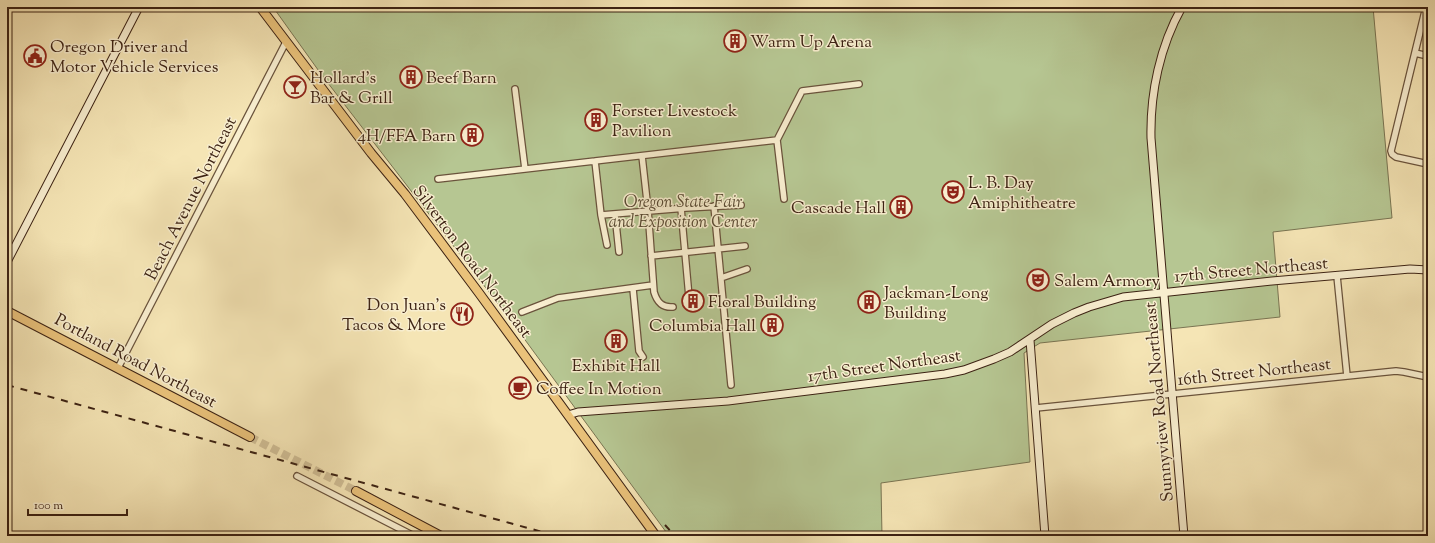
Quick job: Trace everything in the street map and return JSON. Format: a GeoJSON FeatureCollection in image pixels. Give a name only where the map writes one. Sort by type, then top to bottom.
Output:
{"type":"FeatureCollection","features":[{"type":"Feature","properties":{"kind":"main road"},"geometry":{"type":"LineString","coordinates":[[7,262],[139,7]]}},
{"type":"Feature","properties":{"kind":"main road","name":"Silverton Road Northeast"},"geometry":{"type":"LineString","coordinates":[[260,7],[405,194],[656,536]]}},
{"type":"Feature","properties":{"kind":"main road","name":"Sunnyview Road Northeast"},"geometry":{"type":"LineString","coordinates":[[1182,7],[1166,44],[1158,71],[1151,122],[1152,168],[1164,292],[1184,536]]}},
{"type":"Feature","properties":{"kind":"main road","name":"17th Street Northeast"},"geometry":{"type":"LineString","coordinates":[[568,415],[578,412],[728,401],[946,374],[964,370],[987,362],[1010,352],[1052,324],[1089,307],[1124,297],[1272,281],[1410,269],[1428,270]]}},
{"type":"Feature","properties":{"kind":"main road","name":"Portland Road Northeast"},"geometry":{"type":"LineString","coordinates":[[7,311],[250,437]]}},
{"type":"Feature","properties":{"kind":"main road"},"geometry":{"type":"LineString","coordinates":[[1030,340],[1045,536]]}},
{"type":"Feature","properties":{"kind":"main road"},"geometry":{"type":"LineString","coordinates":[[356,491],[441,536]]}},
{"type":"Feature","properties":{"kind":"street"},"geometry":{"type":"LineString","coordinates":[[1426,7],[1392,146],[1392,154],[1396,157],[1428,164]]}},
{"type":"Feature","properties":{"kind":"street","name":"Beach Avenue Northeast"},"geometry":{"type":"LineString","coordinates":[[118,368],[286,42]]}},
{"type":"Feature","properties":{"kind":"street"},"geometry":{"type":"LineString","coordinates":[[1415,53],[1428,56]]}},
{"type":"Feature","properties":{"kind":"street"},"geometry":{"type":"LineString","coordinates":[[784,199],[777,140],[802,91],[859,84]]}},
{"type":"Feature","properties":{"kind":"street"},"geometry":{"type":"LineString","coordinates":[[515,89],[524,169]]}},
{"type":"Feature","properties":{"kind":"street"},"geometry":{"type":"LineString","coordinates":[[438,179],[777,140]]}},
{"type":"Feature","properties":{"kind":"street"},"geometry":{"type":"LineString","coordinates":[[642,156],[648,210],[653,285],[656,298],[660,304],[664,307],[673,307]]}},
{"type":"Feature","properties":{"kind":"street"},"geometry":{"type":"LineString","coordinates":[[595,161],[606,245]]}},
{"type":"Feature","properties":{"kind":"street"},"geometry":{"type":"LineString","coordinates":[[601,215],[648,210],[741,205]]}},
{"type":"Feature","properties":{"kind":"street"},"geometry":{"type":"LineString","coordinates":[[714,206],[730,385]]}},
{"type":"Feature","properties":{"kind":"street"},"geometry":{"type":"LineString","coordinates":[[681,208],[689,297]]}},
{"type":"Feature","properties":{"kind":"street"},"geometry":{"type":"LineString","coordinates":[[615,214],[619,252]]}},
{"type":"Feature","properties":{"kind":"street"},"geometry":{"type":"LineString","coordinates":[[651,256],[745,246]]}},
{"type":"Feature","properties":{"kind":"street"},"geometry":{"type":"LineString","coordinates":[[721,278],[747,269]]}},
{"type":"Feature","properties":{"kind":"street"},"geometry":{"type":"LineString","coordinates":[[1337,276],[1347,376]]}},
{"type":"Feature","properties":{"kind":"street"},"geometry":{"type":"LineString","coordinates":[[522,312],[558,298],[653,285]]}},
{"type":"Feature","properties":{"kind":"street"},"geometry":{"type":"LineString","coordinates":[[633,288],[639,351],[643,357]]}},
{"type":"Feature","properties":{"kind":"street","name":"16th Street Northeast"},"geometry":{"type":"LineString","coordinates":[[1036,408],[1396,371],[1428,377]]}},
{"type":"Feature","properties":{"kind":"street"},"geometry":{"type":"LineString","coordinates":[[297,476],[414,536]]}},
{"type":"Feature","properties":{"kind":"green space","name":"Oregon State Fair and Exposition Center"},"geometry":{"type":"Polygon","coordinates":[[[273,7],[1373,7],[1392,218],[1273,232],[1280,317],[1040,343],[1024,353],[1030,462],[881,483],[882,536],[669,536],[509,318],[321,74],[273,7]]]}},
{"type":"Feature","properties":{"kind":"tunnel"},"geometry":{"type":"LineString","coordinates":[[250,437],[356,491]]}},
{"type":"Feature","properties":{"kind":"railway"},"geometry":{"type":"LineString","coordinates":[[7,385],[557,536]]}},
{"type":"Feature","properties":{"kind":"railway"},"geometry":{"type":"LineString","coordinates":[[665,525],[675,536]]}},
{"type":"Feature","properties":{"kind":"place","name":"Warm Up Arena"},"geometry":{"type":"Point","coordinates":[735,41]}},
{"type":"Feature","properties":{"kind":"place","name":"Oregon Driver and Motor Vehicle Services"},"geometry":{"type":"Point","coordinates":[35,56]}},
{"type":"Feature","properties":{"kind":"place","name":"Beef Barn"},"geometry":{"type":"Point","coordinates":[411,77]}},
{"type":"Feature","properties":{"kind":"place","name":"Hollard's Bar & Grill"},"geometry":{"type":"Point","coordinates":[295,87]}},
{"type":"Feature","properties":{"kind":"place","name":"Forster Livestock Pavilion"},"geometry":{"type":"Point","coordinates":[596,120]}},
{"type":"Feature","properties":{"kind":"place","name":"4H/FFA Barn"},"geometry":{"type":"Point","coordinates":[472,135]}},
{"type":"Feature","properties":{"kind":"place","name":"L. B. Day Amiphitheatre"},"geometry":{"type":"Point","coordinates":[953,192]}},
{"type":"Feature","properties":{"kind":"place","name":"Cascade Hall"},"geometry":{"type":"Point","coordinates":[901,207]}},
{"type":"Feature","properties":{"kind":"place","name":"Salem Armory"},"geometry":{"type":"Point","coordinates":[1038,280]}},
{"type":"Feature","properties":{"kind":"place","name":"Floral Building"},"geometry":{"type":"Point","coordinates":[693,301]}},
{"type":"Feature","properties":{"kind":"place","name":"Jackman-Long Building"},"geometry":{"type":"Point","coordinates":[869,302]}},
{"type":"Feature","properties":{"kind":"place","name":"Don Juan's Tacos & More"},"geometry":{"type":"Point","coordinates":[462,314]}},
{"type":"Feature","properties":{"kind":"place","name":"Columbia Hall"},"geometry":{"type":"Point","coordinates":[772,325]}},
{"type":"Feature","properties":{"kind":"place","name":"Exhibit Hall"},"geometry":{"type":"Point","coordinates":[616,341]}},
{"type":"Feature","properties":{"kind":"place","name":"Coffee In Motion"},"geometry":{"type":"Point","coordinates":[520,388]}}]}
